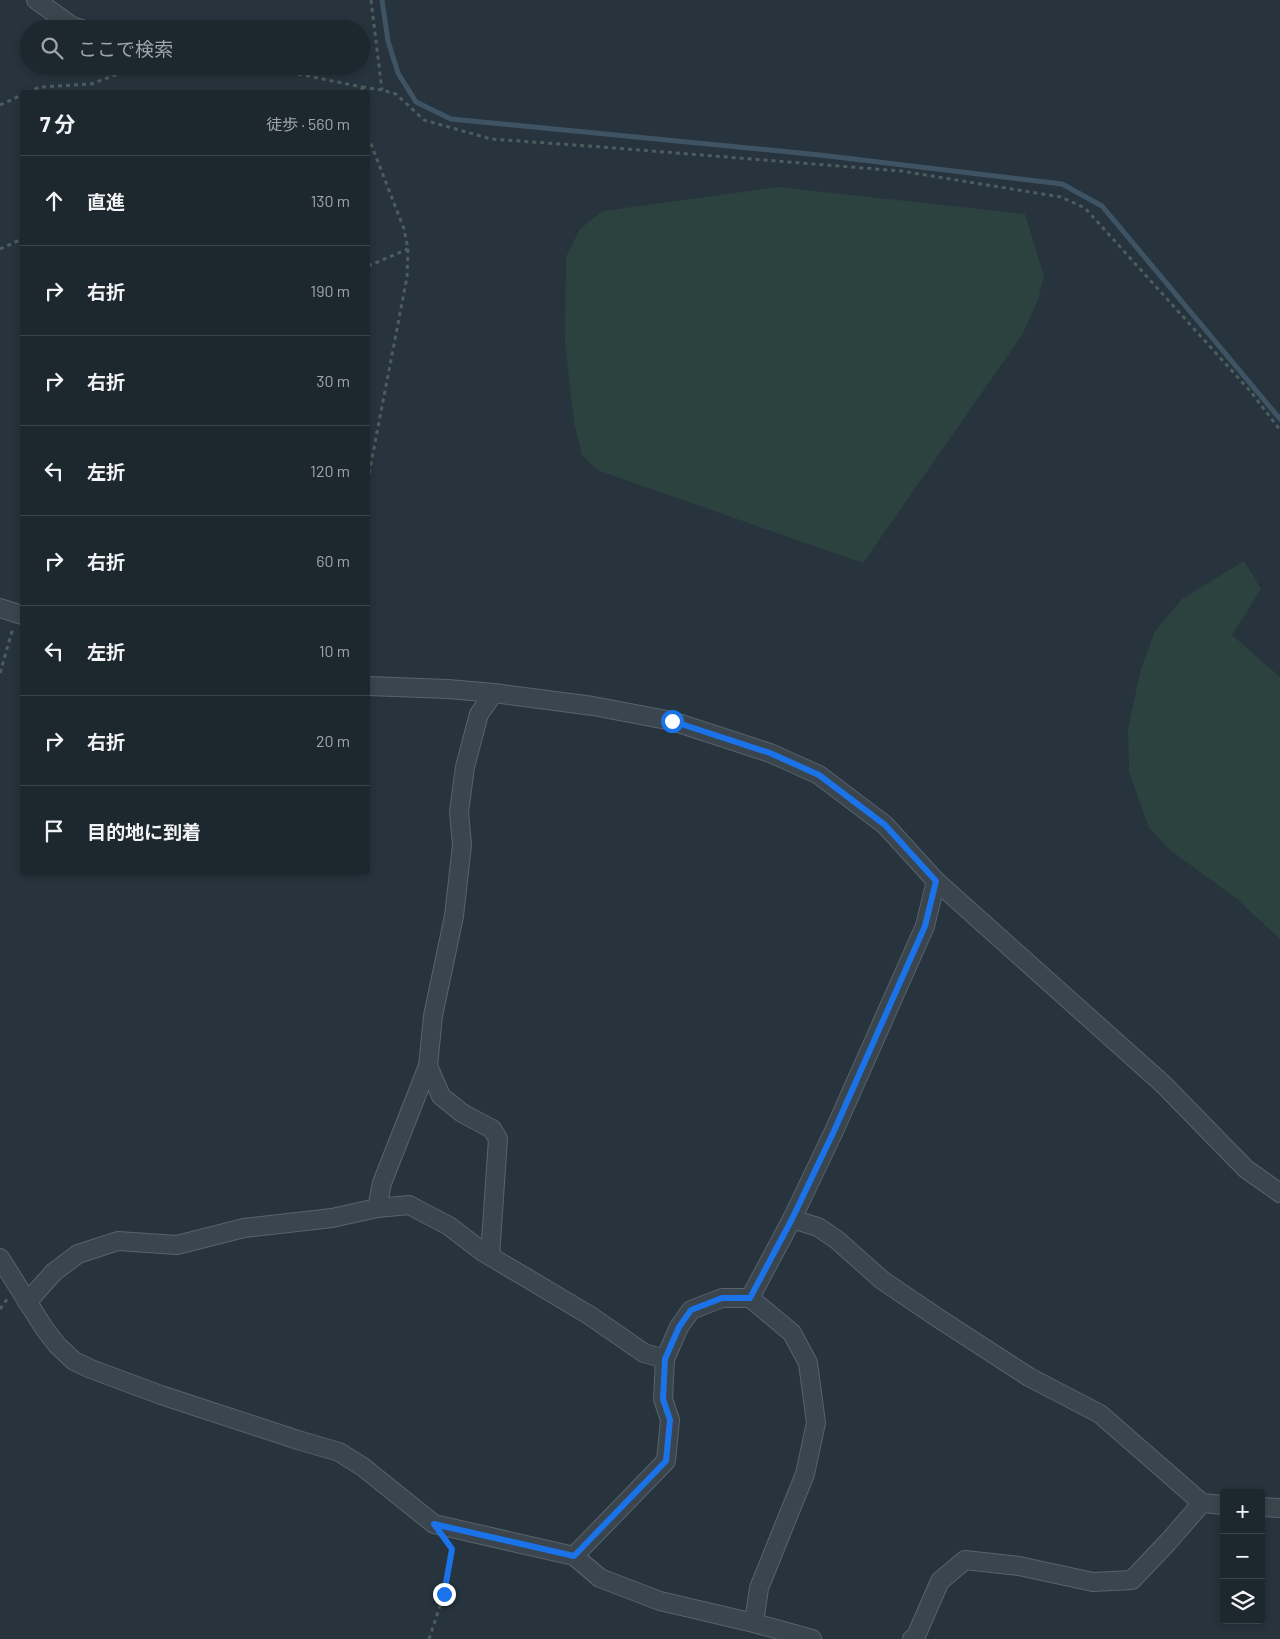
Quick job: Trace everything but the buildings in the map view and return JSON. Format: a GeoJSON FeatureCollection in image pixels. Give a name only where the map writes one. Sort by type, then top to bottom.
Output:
{"type":"FeatureCollection","features":[{"type":"Feature","properties":{"kind":"street"},"geometry":{"type":"LineString","coordinates":[[36,0],[64,20]]}},
{"type":"Feature","properties":{"kind":"street"},"geometry":{"type":"LineString","coordinates":[[0,608],[20,614]]}},
{"type":"Feature","properties":{"kind":"street"},"geometry":{"type":"LineString","coordinates":[[370,686],[494,693],[593,706],[672,721],[770,753],[819,775],[885,825],[936,881],[1163,1084],[1246,1169],[1280,1193]]}},
{"type":"Feature","properties":{"kind":"street"},"geometry":{"type":"LineString","coordinates":[[377,1208],[382,1183],[428,1066],[433,1016],[454,916],[462,845],[459,812],[465,767],[479,714],[494,693]]}},
{"type":"Feature","properties":{"kind":"street"},"geometry":{"type":"LineString","coordinates":[[750,1298],[792,1219],[834,1131],[925,926],[936,881]]}},
{"type":"Feature","properties":{"kind":"street"},"geometry":{"type":"LineString","coordinates":[[428,1066],[441,1096],[462,1113],[492,1129],[498,1139],[490,1256]]}},
{"type":"Feature","properties":{"kind":"street"},"geometry":{"type":"LineString","coordinates":[[27,1302],[54,1272],[78,1254],[118,1240],[177,1245],[244,1228],[332,1218],[377,1208],[409,1205],[449,1226],[490,1256],[590,1315],[644,1353],[665,1359]]}},
{"type":"Feature","properties":{"kind":"street"},"geometry":{"type":"LineString","coordinates":[[792,1219],[818,1227],[837,1240],[882,1280],[938,1318],[1029,1377],[1100,1414],[1202,1503],[1220,1505]]}},
{"type":"Feature","properties":{"kind":"street"},"geometry":{"type":"LineString","coordinates":[[0,1258],[56,1345],[74,1361],[90,1369],[161,1395],[339,1452],[363,1467],[434,1524],[574,1556],[600,1578],[660,1601],[812,1639]]}},
{"type":"Feature","properties":{"kind":"street"},"geometry":{"type":"LineString","coordinates":[[574,1556],[666,1461],[670,1420],[663,1399],[665,1359],[679,1327],[691,1310],[722,1298],[750,1298],[792,1334],[808,1363],[816,1422],[805,1474],[759,1588],[754,1623]]}},
{"type":"Feature","properties":{"kind":"street"},"geometry":{"type":"LineString","coordinates":[[912,1639],[916,1636],[940,1581],[965,1560],[1018,1566],[1093,1582],[1132,1580],[1202,1503]]}},
{"type":"Feature","properties":{"kind":"street"},"geometry":{"type":"LineString","coordinates":[[1265,1507],[1280,1508]]}},
{"type":"Feature","properties":{"kind":"path"},"geometry":{"type":"LineString","coordinates":[[371,0],[382,90]]}},
{"type":"Feature","properties":{"kind":"path"},"geometry":{"type":"LineString","coordinates":[[32,90],[40,87],[91,84],[116,75]]}},
{"type":"Feature","properties":{"kind":"path"},"geometry":{"type":"LineString","coordinates":[[301,75],[396,94],[424,120],[491,139],[901,171],[1060,197],[1085,208],[1251,392],[1280,430]]}},
{"type":"Feature","properties":{"kind":"path"},"geometry":{"type":"LineString","coordinates":[[0,105],[20,95]]}},
{"type":"Feature","properties":{"kind":"path"},"geometry":{"type":"LineString","coordinates":[[370,141],[404,230],[408,249],[407,277],[370,469]]}},
{"type":"Feature","properties":{"kind":"path"},"geometry":{"type":"LineString","coordinates":[[0,249],[20,240]]}},
{"type":"Feature","properties":{"kind":"path"},"geometry":{"type":"LineString","coordinates":[[370,265],[408,249]]}},
{"type":"Feature","properties":{"kind":"path"},"geometry":{"type":"LineString","coordinates":[[0,673],[20,614]]}},
{"type":"Feature","properties":{"kind":"path"},"geometry":{"type":"LineString","coordinates":[[428,1639],[444,1594],[452,1549],[434,1524]]}},
{"type":"Feature","properties":{"kind":"green space"},"geometry":{"type":"Polygon","coordinates":[[[778,187],[1025,214],[1044,276],[1038,300],[1022,335],[863,563],[597,470],[582,455],[574,422],[565,342],[566,257],[580,229],[603,211],[778,187]]]}},
{"type":"Feature","properties":{"kind":"green space"},"geometry":{"type":"Polygon","coordinates":[[[1244,561],[1261,589],[1232,635],[1280,677],[1280,939],[1237,899],[1170,850],[1149,828],[1129,772],[1128,728],[1141,669],[1155,631],[1182,599],[1244,561]]]}},
{"type":"Feature","properties":{"kind":"waterway"},"geometry":{"type":"LineString","coordinates":[[382,0],[388,41],[398,73],[416,102],[451,119],[820,155],[1062,184],[1102,206],[1280,419]]}},
{"type":"Feature","properties":{"kind":"route"},"geometry":{"type":"LineString","coordinates":[[444,1594],[452,1549],[434,1524],[574,1556],[666,1461],[670,1420],[663,1399],[665,1359],[679,1327],[691,1310],[722,1298],[750,1298],[792,1219],[834,1131],[925,926],[936,881],[885,825],[819,775],[770,753],[672,721]]}}]}
